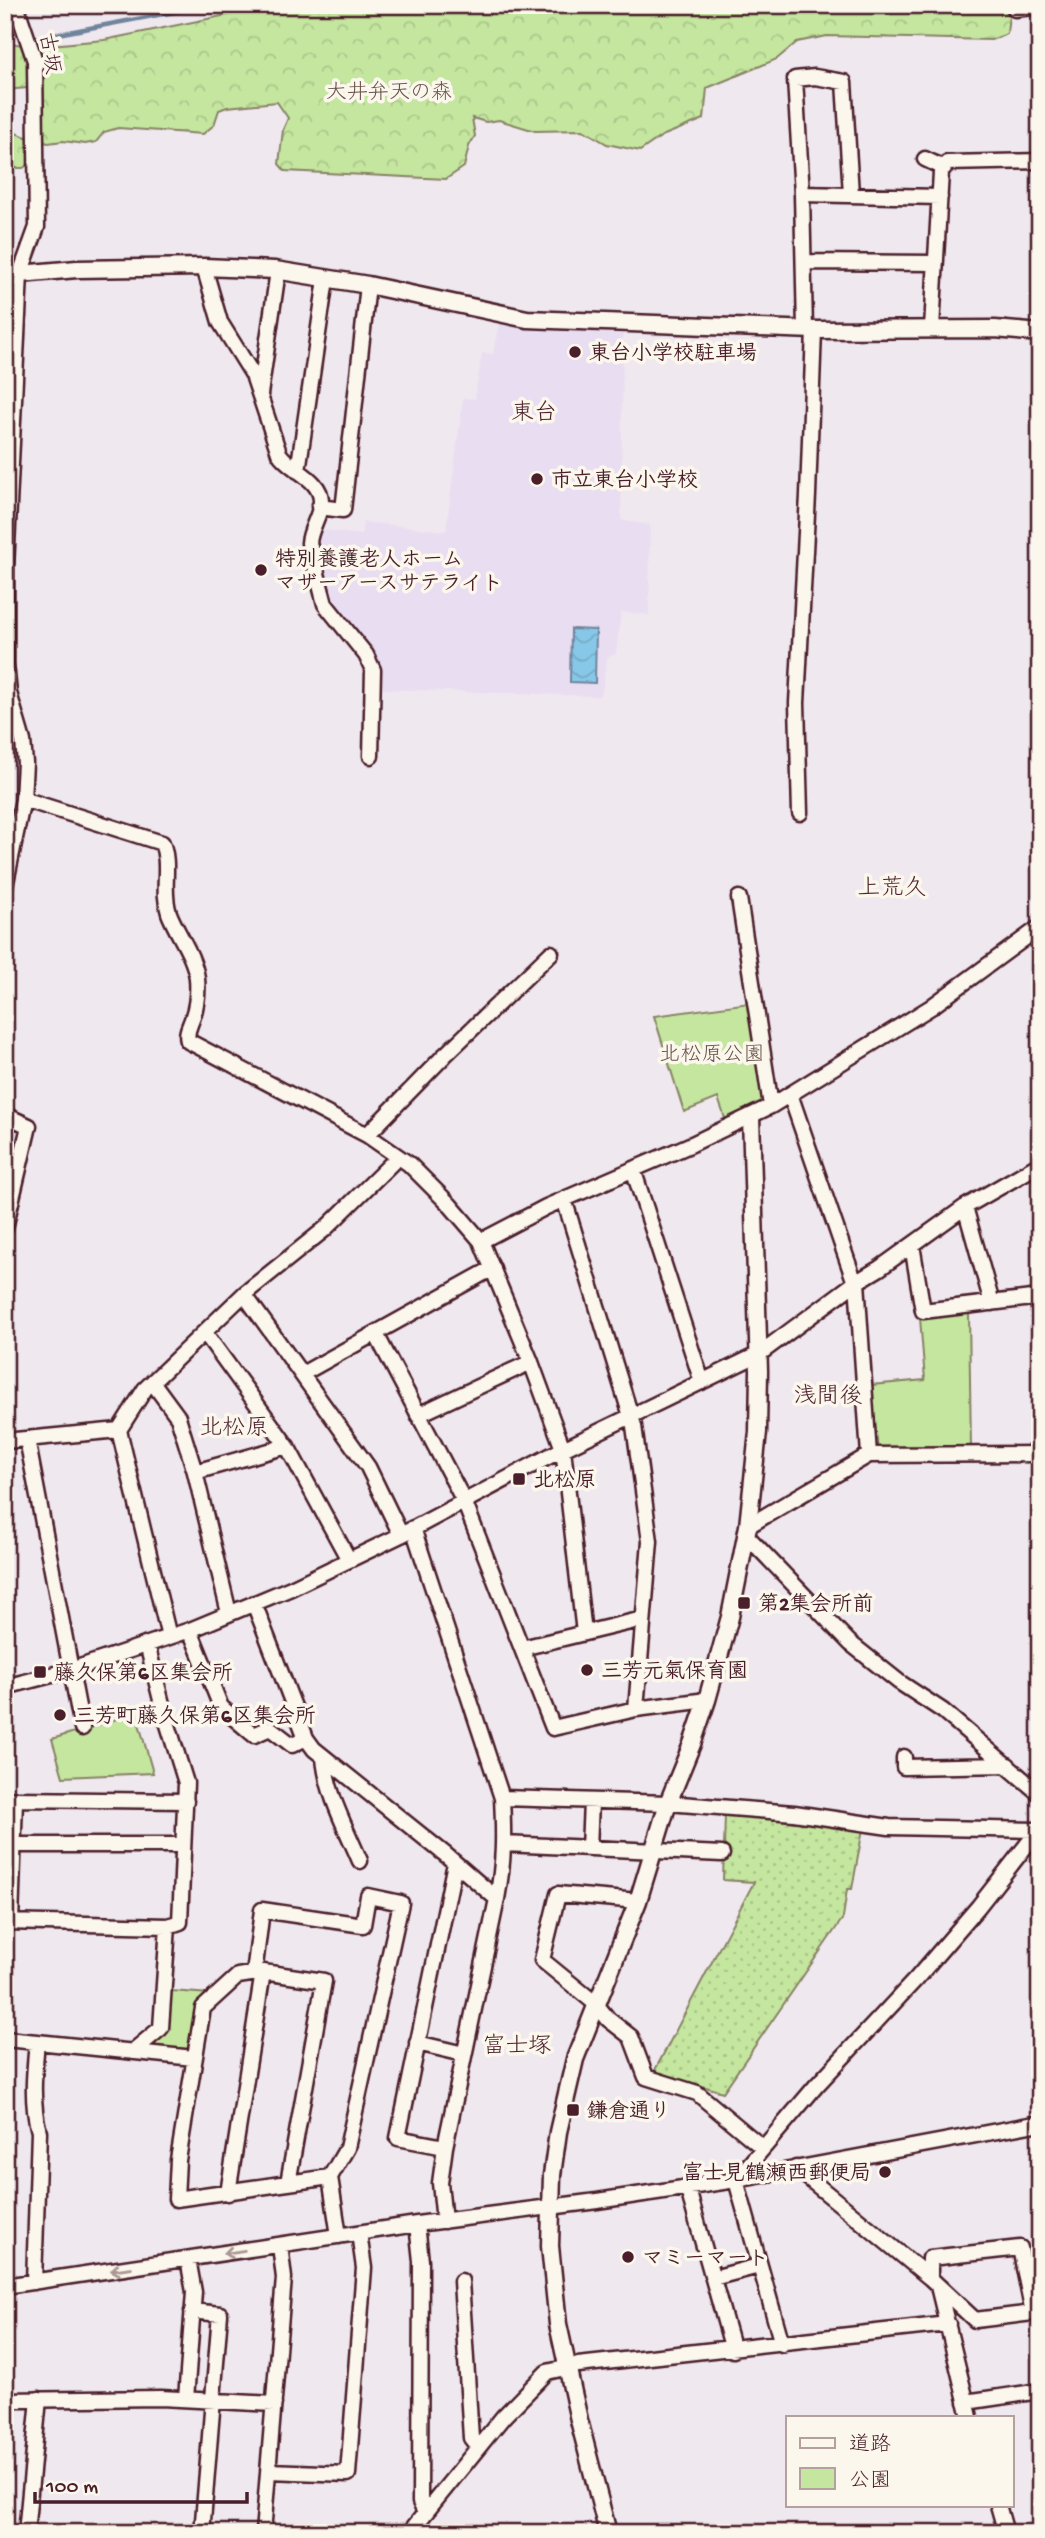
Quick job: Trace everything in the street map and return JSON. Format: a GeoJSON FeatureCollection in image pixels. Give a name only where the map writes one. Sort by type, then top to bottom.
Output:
{"type":"FeatureCollection","features":[{"type":"Feature","properties":{"kind":"street","name":"古坂"},"geometry":{"type":"LineString","coordinates":[[5,887],[23,799],[23,741],[9,693],[6,664],[12,273],[37,227],[35,61],[16,5]]}},
{"type":"Feature","properties":{"kind":"street"},"geometry":{"type":"LineString","coordinates":[[1015,9],[1040,6]]}},
{"type":"Feature","properties":{"kind":"street"},"geometry":{"type":"LineString","coordinates":[[800,813],[797,703],[809,330],[795,79],[815,77],[844,82],[851,194]]}},
{"type":"Feature","properties":{"kind":"street"},"geometry":{"type":"LineString","coordinates":[[925,159],[944,168]]}},
{"type":"Feature","properties":{"kind":"street"},"geometry":{"type":"LineString","coordinates":[[932,328],[940,197],[947,163],[1040,161]]}},
{"type":"Feature","properties":{"kind":"street"},"geometry":{"type":"LineString","coordinates":[[803,194],[940,197]]}},
{"type":"Feature","properties":{"kind":"street"},"geometry":{"type":"LineString","coordinates":[[804,261],[935,263]]}},
{"type":"Feature","properties":{"kind":"street"},"geometry":{"type":"LineString","coordinates":[[12,273],[204,267],[278,271],[368,285],[527,319],[809,330],[932,328],[1040,333]]}},
{"type":"Feature","properties":{"kind":"street"},"geometry":{"type":"LineString","coordinates":[[204,267],[220,322],[253,376],[279,453],[284,461],[310,479],[318,491],[320,507],[309,543],[325,604],[366,655],[373,670],[371,756]]}},
{"type":"Feature","properties":{"kind":"street"},"geometry":{"type":"LineString","coordinates":[[260,399],[278,271]]}},
{"type":"Feature","properties":{"kind":"street"},"geometry":{"type":"LineString","coordinates":[[298,471],[326,279]]}},
{"type":"Feature","properties":{"kind":"street"},"geometry":{"type":"LineString","coordinates":[[320,507],[343,510],[368,285]]}},
{"type":"Feature","properties":{"kind":"street"},"geometry":{"type":"LineString","coordinates":[[23,799],[162,843],[166,859],[165,896],[169,912],[197,975],[193,1016],[186,1034],[188,1041],[367,1135],[409,1164],[481,1241],[564,1449],[584,1633]]}},
{"type":"Feature","properties":{"kind":"street"},"geometry":{"type":"LineString","coordinates":[[740,898],[771,1107]]}},
{"type":"Feature","properties":{"kind":"street"},"geometry":{"type":"LineString","coordinates":[[481,1241],[564,1199],[771,1107],[931,1007],[1040,927]]}},
{"type":"Feature","properties":{"kind":"street"},"geometry":{"type":"LineString","coordinates":[[367,1135],[444,1055],[551,953]]}},
{"type":"Feature","properties":{"kind":"street"},"geometry":{"type":"LineString","coordinates":[[790,1094],[856,1282],[869,1455]]}},
{"type":"Feature","properties":{"kind":"street"},"geometry":{"type":"LineString","coordinates":[[5,1115],[29,1126],[5,1228]]}},
{"type":"Feature","properties":{"kind":"street"},"geometry":{"type":"LineString","coordinates":[[608,2533],[558,2324],[551,2263],[550,2208],[556,2142],[579,2046],[638,1902],[667,1803],[707,1700],[730,1617],[747,1531],[758,1432],[759,1354],[751,1117]]}},
{"type":"Feature","properties":{"kind":"street"},"geometry":{"type":"LineString","coordinates":[[169,1637],[119,1430],[145,1389],[244,1294],[325,1229],[398,1157]]}},
{"type":"Feature","properties":{"kind":"street"},"geometry":{"type":"LineString","coordinates":[[5,1687],[71,1670],[190,1630],[407,1532],[564,1449],[759,1354],[856,1282],[965,1207],[1040,1164]]}},
{"type":"Feature","properties":{"kind":"street"},"geometry":{"type":"LineString","coordinates":[[633,1169],[702,1382]]}},
{"type":"Feature","properties":{"kind":"street"},"geometry":{"type":"LineString","coordinates":[[564,1199],[632,1415],[650,1541],[636,1709]]}},
{"type":"Feature","properties":{"kind":"street"},"geometry":{"type":"LineString","coordinates":[[965,1207],[992,1303]]}},
{"type":"Feature","properties":{"kind":"street"},"geometry":{"type":"LineString","coordinates":[[912,1245],[923,1311],[1040,1297],[1040,1326]]}},
{"type":"Feature","properties":{"kind":"street"},"geometry":{"type":"LineString","coordinates":[[302,1374],[493,1268]]}},
{"type":"Feature","properties":{"kind":"street"},"geometry":{"type":"LineString","coordinates":[[244,1294],[368,1468],[407,1532],[502,1798],[504,1862],[445,2147],[440,2183],[444,2221]]}},
{"type":"Feature","properties":{"kind":"street"},"geometry":{"type":"LineString","coordinates":[[205,1333],[287,1446],[349,1560]]}},
{"type":"Feature","properties":{"kind":"street"},"geometry":{"type":"LineString","coordinates":[[376,1334],[464,1501],[553,1728],[636,1709],[707,1700]]}},
{"type":"Feature","properties":{"kind":"street"},"geometry":{"type":"LineString","coordinates":[[418,1415],[531,1362]]}},
{"type":"Feature","properties":{"kind":"street"},"geometry":{"type":"LineString","coordinates":[[153,1383],[178,1418],[195,1472],[229,1613]]}},
{"type":"Feature","properties":{"kind":"street"},"geometry":{"type":"LineString","coordinates":[[5,1441],[119,1430]]}},
{"type":"Feature","properties":{"kind":"street"},"geometry":{"type":"LineString","coordinates":[[27,1439],[82,1728]]}},
{"type":"Feature","properties":{"kind":"street"},"geometry":{"type":"LineString","coordinates":[[195,1472],[287,1446]]}},
{"type":"Feature","properties":{"kind":"street"},"geometry":{"type":"LineString","coordinates":[[747,1531],[869,1455],[1040,1454]]}},
{"type":"Feature","properties":{"kind":"street"},"geometry":{"type":"LineString","coordinates":[[747,1531],[850,1643],[899,1682],[943,1711],[1040,1794]]}},
{"type":"Feature","properties":{"kind":"street"},"geometry":{"type":"LineString","coordinates":[[254,1603],[306,1738],[324,1758],[497,1899]]}},
{"type":"Feature","properties":{"kind":"street"},"geometry":{"type":"LineString","coordinates":[[522,1648],[643,1619]]}},
{"type":"Feature","properties":{"kind":"street"},"geometry":{"type":"LineString","coordinates":[[190,1630],[221,1707],[254,1735],[270,1728],[292,1745],[306,1738]]}},
{"type":"Feature","properties":{"kind":"street"},"geometry":{"type":"LineString","coordinates":[[147,1644],[186,1783],[186,1801],[180,1922],[168,1927],[8,1922],[15,1799],[186,1801]]}},
{"type":"Feature","properties":{"kind":"street"},"geometry":{"type":"LineString","coordinates":[[904,1757],[904,1768],[1008,1765]]}},
{"type":"Feature","properties":{"kind":"street"},"geometry":{"type":"LineString","coordinates":[[324,1758],[330,1789],[360,1861]]}},
{"type":"Feature","properties":{"kind":"street"},"geometry":{"type":"LineString","coordinates":[[502,1798],[667,1803],[794,1813],[889,1827],[1039,1829]]}},
{"type":"Feature","properties":{"kind":"street"},"geometry":{"type":"LineString","coordinates":[[589,1848],[591,1802]]}},
{"type":"Feature","properties":{"kind":"street"},"geometry":{"type":"LineString","coordinates":[[736,2180],[817,2086],[923,1971],[978,1907],[1039,1829]]}},
{"type":"Feature","properties":{"kind":"street"},"geometry":{"type":"LineString","coordinates":[[504,1844],[722,1854]]}},
{"type":"Feature","properties":{"kind":"street"},"geometry":{"type":"LineString","coordinates":[[14,1845],[183,1845]]}},
{"type":"Feature","properties":{"kind":"street"},"geometry":{"type":"LineString","coordinates":[[445,2147],[398,2138],[455,1863]]}},
{"type":"Feature","properties":{"kind":"street"},"geometry":{"type":"LineString","coordinates":[[638,1902],[558,1894],[542,1960],[631,2037],[646,2077],[697,2093],[763,2148]]}},
{"type":"Feature","properties":{"kind":"street"},"geometry":{"type":"LineString","coordinates":[[228,2193],[258,1973],[262,1910],[363,1925],[368,1896],[401,1903],[347,2148],[330,2177],[339,2236]]}},
{"type":"Feature","properties":{"kind":"street"},"geometry":{"type":"LineString","coordinates":[[132,2052],[161,2028],[168,1927]]}},
{"type":"Feature","properties":{"kind":"street"},"geometry":{"type":"LineString","coordinates":[[288,2183],[324,1981],[258,1973],[238,1976],[203,2008],[178,2160],[176,2199],[228,2193],[330,2177]]}},
{"type":"Feature","properties":{"kind":"street"},"geometry":{"type":"LineString","coordinates":[[5,2039],[194,2058]]}},
{"type":"Feature","properties":{"kind":"street"},"geometry":{"type":"LineString","coordinates":[[34,2282],[38,2132],[34,2114],[33,2082],[37,2042]]}},
{"type":"Feature","properties":{"kind":"street"},"geometry":{"type":"LineString","coordinates":[[417,2043],[464,2054]]}},
{"type":"Feature","properties":{"kind":"street"},"geometry":{"type":"LineString","coordinates":[[5,2286],[736,2180],[1040,2123]]}},
{"type":"Feature","properties":{"kind":"street"},"geometry":{"type":"LineString","coordinates":[[796,2168],[934,2281],[975,2320],[1037,2315],[1020,2248],[930,2258],[934,2281],[948,2324],[970,2416]]}},
{"type":"Feature","properties":{"kind":"street"},"geometry":{"type":"LineString","coordinates":[[736,2180],[782,2344]]}},
{"type":"Feature","properties":{"kind":"street"},"geometry":{"type":"LineString","coordinates":[[687,2186],[733,2350]]}},
{"type":"Feature","properties":{"kind":"street"},"geometry":{"type":"LineString","coordinates":[[418,2224],[421,2261],[420,2502],[425,2513]]}},
{"type":"Feature","properties":{"kind":"street"},"geometry":{"type":"LineString","coordinates":[[269,2471],[348,2474],[364,2268],[359,2233]]}},
{"type":"Feature","properties":{"kind":"street"},"geometry":{"type":"LineString","coordinates":[[264,2533],[284,2278],[280,2245]]}},
{"type":"Feature","properties":{"kind":"street"},"geometry":{"type":"LineString","coordinates":[[186,2399],[194,2292],[188,2259]]}},
{"type":"Feature","properties":{"kind":"street"},"geometry":{"type":"LineString","coordinates":[[713,2278],[759,2266]]}},
{"type":"Feature","properties":{"kind":"street"},"geometry":{"type":"LineString","coordinates":[[461,2281],[471,2438],[478,2447]]}},
{"type":"Feature","properties":{"kind":"street"},"geometry":{"type":"LineString","coordinates":[[192,2311],[220,2314],[202,2533]]}},
{"type":"Feature","properties":{"kind":"street"},"geometry":{"type":"LineString","coordinates":[[409,2533],[503,2417],[547,2372],[567,2367],[948,2324]]}},
{"type":"Feature","properties":{"kind":"street"},"geometry":{"type":"LineString","coordinates":[[966,2402],[1039,2395]]}},
{"type":"Feature","properties":{"kind":"street"},"geometry":{"type":"LineString","coordinates":[[26,2533],[39,2399]]}},
{"type":"Feature","properties":{"kind":"street"},"geometry":{"type":"LineString","coordinates":[[5,2400],[186,2399],[274,2404]]}},
{"type":"Feature","properties":{"kind":"street"},"geometry":{"type":"LineString","coordinates":[[998,2506],[1006,2533]]}},
{"type":"Feature","properties":{"kind":"shaded area","name":"市立東台小学校"},"geometry":{"type":"Polygon","coordinates":[[[499,322],[531,328],[623,334],[621,520],[650,525],[649,615],[621,612],[616,654],[607,658],[602,692],[598,696],[384,689],[380,685],[380,670],[373,656],[329,601],[314,541],[316,529],[361,535],[363,522],[446,531],[463,398],[475,399],[482,353],[493,354],[499,322]]]}},
{"type":"Feature","properties":{"kind":"green space","name":"大井弁天の森"},"geometry":{"type":"Polygon","coordinates":[[[276,5],[1010,5],[1007,34],[991,40],[827,36],[797,42],[777,59],[707,88],[704,119],[662,136],[640,151],[607,144],[583,130],[535,131],[499,120],[486,122],[472,118],[475,136],[469,146],[464,167],[446,179],[285,171],[279,164],[283,130],[288,118],[277,102],[219,110],[214,125],[203,134],[118,128],[104,132],[96,142],[85,144],[63,141],[48,143],[38,140],[40,46],[104,40],[276,5]]]}},
{"type":"Feature","properties":{"kind":"green space"},"geometry":{"type":"Polygon","coordinates":[[[5,42],[28,46],[27,88],[5,90],[5,42]]]}},
{"type":"Feature","properties":{"kind":"green space"},"geometry":{"type":"Polygon","coordinates":[[[5,129],[29,138],[31,163],[23,168],[11,168],[5,161],[5,129]]]}},
{"type":"Feature","properties":{"kind":"green space","name":"北松原公園"},"geometry":{"type":"Polygon","coordinates":[[[749,1003],[765,1098],[760,1107],[727,1124],[718,1098],[684,1112],[654,1016],[749,1003]]]}},
{"type":"Feature","properties":{"kind":"green space"},"geometry":{"type":"Polygon","coordinates":[[[969,1313],[971,1448],[880,1448],[876,1445],[871,1385],[925,1380],[920,1318],[969,1313]]]}},
{"type":"Feature","properties":{"kind":"green space"},"geometry":{"type":"Polygon","coordinates":[[[136,1713],[153,1773],[63,1777],[52,1739],[136,1713]]]}},
{"type":"Feature","properties":{"kind":"green space"},"geometry":{"type":"Polygon","coordinates":[[[725,1814],[863,1829],[852,1889],[847,1889],[843,1918],[723,2092],[654,2072],[754,1882],[723,1880],[725,1814]]]}},
{"type":"Feature","properties":{"kind":"green space"},"geometry":{"type":"Polygon","coordinates":[[[171,1991],[210,1994],[191,2048],[186,2052],[156,2049],[155,2041],[167,2032],[171,1991]]]}},
{"type":"Feature","properties":{"kind":"water"},"geometry":{"type":"Polygon","coordinates":[[[571,629],[596,630],[595,683],[570,682],[571,629]]]}},
{"type":"Feature","properties":{"kind":"waterway"},"geometry":{"type":"LineString","coordinates":[[42,37],[211,5]]}},
{"type":"Feature","properties":{"kind":"place","name":"東台小学校駐車場"},"geometry":{"type":"Point","coordinates":[575,352]}},
{"type":"Feature","properties":{"kind":"place","name":"市立東台小学校"},"geometry":{"type":"Point","coordinates":[537,479]}},
{"type":"Feature","properties":{"kind":"place","name":"特別養護老人ホーム マザーアースサテライト"},"geometry":{"type":"Point","coordinates":[261,570]}},
{"type":"Feature","properties":{"kind":"place","name":"北松原"},"geometry":{"type":"Point","coordinates":[519,1479]}},
{"type":"Feature","properties":{"kind":"place","name":"第2集会所前"},"geometry":{"type":"Point","coordinates":[744,1603]}},
{"type":"Feature","properties":{"kind":"place","name":"三芳元氣保育園"},"geometry":{"type":"Point","coordinates":[587,1670]}},
{"type":"Feature","properties":{"kind":"place","name":"藤久保第6区集会所"},"geometry":{"type":"Point","coordinates":[40,1672]}},
{"type":"Feature","properties":{"kind":"place","name":"三芳町藤久保第6区集会所"},"geometry":{"type":"Point","coordinates":[60,1715]}},
{"type":"Feature","properties":{"kind":"place","name":"鎌倉通り"},"geometry":{"type":"Point","coordinates":[573,2110]}},
{"type":"Feature","properties":{"kind":"place","name":"富士見鶴瀬西郵便局"},"geometry":{"type":"Point","coordinates":[885,2172]}},
{"type":"Feature","properties":{"kind":"place","name":"マミーマート"},"geometry":{"type":"Point","coordinates":[628,2257]}},
{"type":"Feature","properties":{"kind":"district","name":"東台"},"geometry":{"type":"Point","coordinates":[534,411]}},
{"type":"Feature","properties":{"kind":"district","name":"上荒久"},"geometry":{"type":"Point","coordinates":[892,886]}},
{"type":"Feature","properties":{"kind":"district","name":"浅間後"},"geometry":{"type":"Point","coordinates":[828,1394]}},
{"type":"Feature","properties":{"kind":"district","name":"北松原"},"geometry":{"type":"Point","coordinates":[234,1426]}},
{"type":"Feature","properties":{"kind":"district","name":"富士塚"},"geometry":{"type":"Point","coordinates":[517,2044]}}]}
